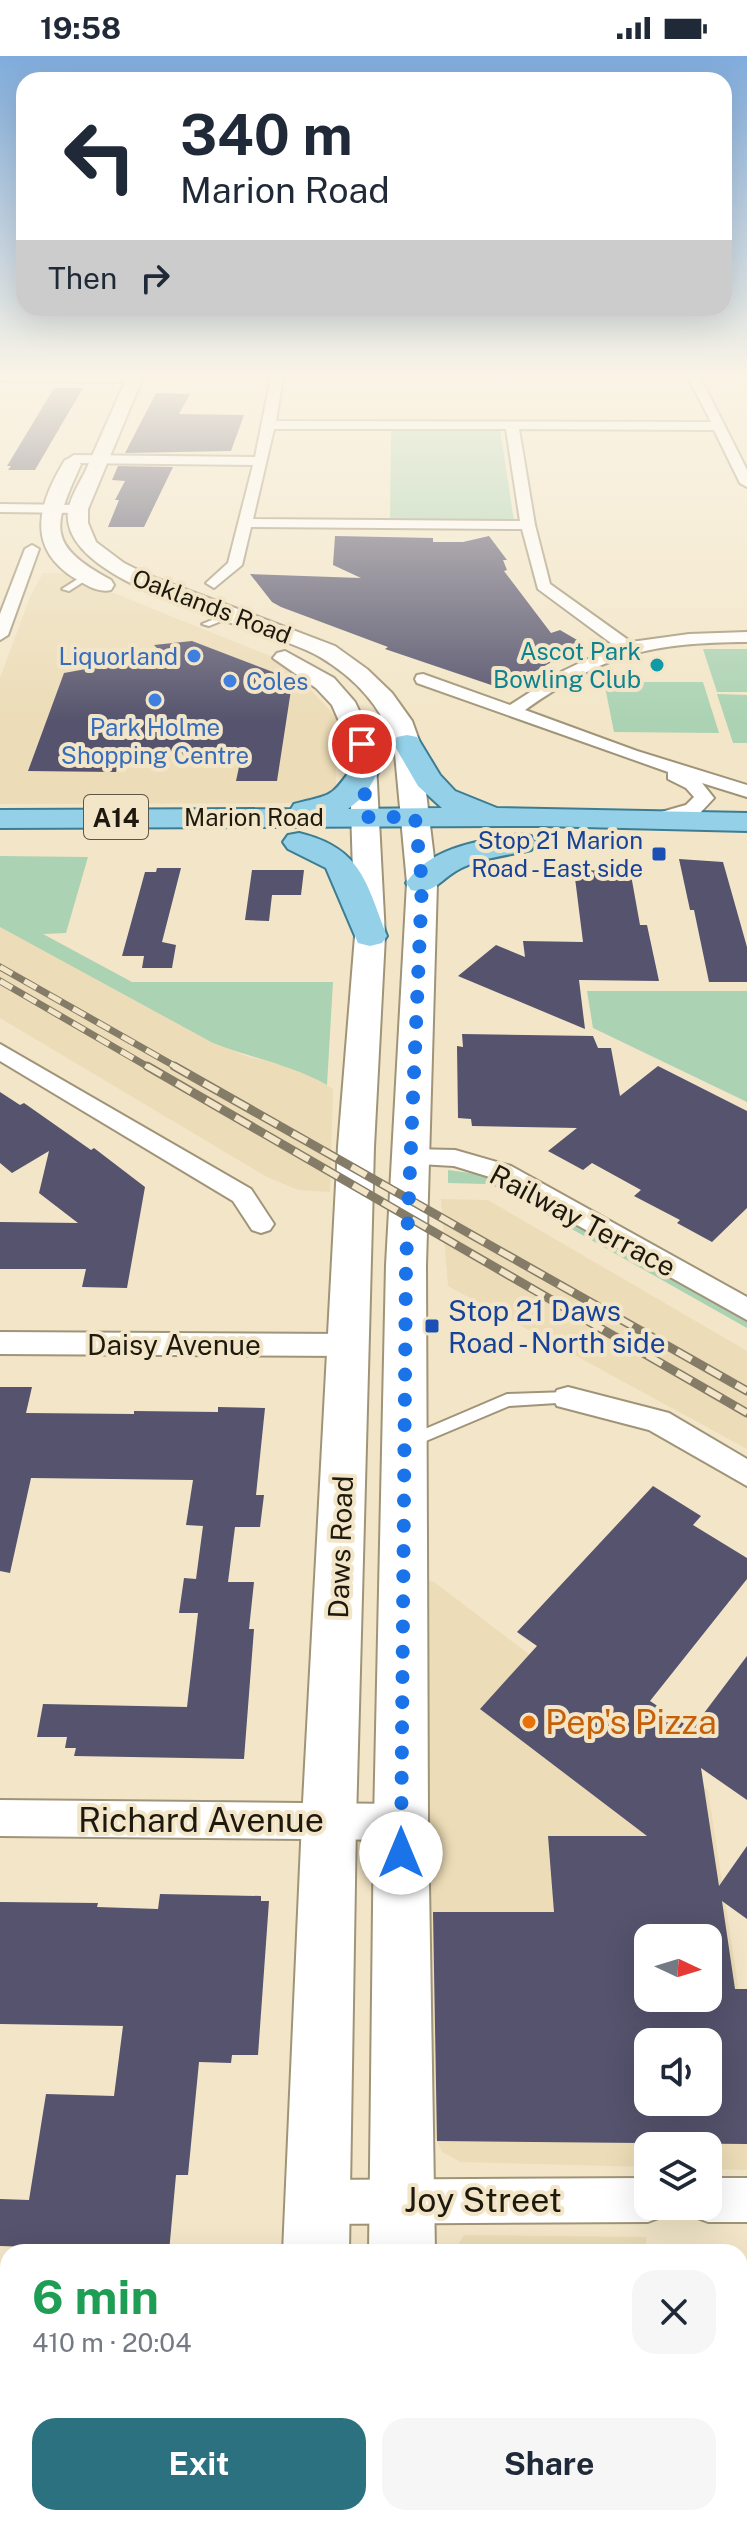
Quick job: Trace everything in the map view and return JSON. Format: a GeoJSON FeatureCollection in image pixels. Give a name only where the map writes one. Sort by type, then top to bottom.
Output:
{"type":"FeatureCollection","features":[{"type":"Feature","properties":{"kind":"main road","name":"Oaklands Road"},"geometry":{"type":"LineString","coordinates":[[59,492],[51,509],[48,531],[53,547],[64,560],[87,577],[298,663],[325,683],[343,702],[362,744],[367,830]]}},
{"type":"Feature","properties":{"kind":"main road"},"geometry":{"type":"LineString","coordinates":[[78,509],[86,492]]}},
{"type":"Feature","properties":{"kind":"main road","name":"Oaklands Road"},"geometry":{"type":"LineString","coordinates":[[78,509],[79,531],[85,543],[110,565],[140,580],[327,651],[359,674],[391,709],[407,743],[416,830]]}},
{"type":"Feature","properties":{"kind":"main road"},"geometry":{"type":"LineString","coordinates":[[407,743],[431,787],[449,802],[467,809],[540,817]]}},
{"type":"Feature","properties":{"kind":"main road"},"geometry":{"type":"LineString","coordinates":[[243,816],[300,811],[343,801],[355,792],[364,771]]}},
{"type":"Feature","properties":{"kind":"main road","name":"Marion Road"},"geometry":{"type":"LineString","coordinates":[[1,825],[243,816],[367,830],[416,830],[540,817],[747,822]]}},
{"type":"Feature","properties":{"kind":"main road","name":"Marion Road"},"geometry":{"type":"LineString","coordinates":[[1,825],[299,842],[367,830]]}},
{"type":"Feature","properties":{"kind":"main road","name":"Daws Road"},"geometry":{"type":"LineString","coordinates":[[317,2227],[329,1821],[356,1147],[370,936],[367,830]]}},
{"type":"Feature","properties":{"kind":"main road"},"geometry":{"type":"LineString","coordinates":[[402,2226],[404,1444],[410,1157],[422,883],[416,830]]}},
{"type":"Feature","properties":{"kind":"main road","name":"Marion Road"},"geometry":{"type":"LineString","coordinates":[[416,830],[520,843],[747,844]]}},
{"type":"Feature","properties":{"kind":"main road"},"geometry":{"type":"LineString","coordinates":[[299,842],[338,862],[348,879],[370,936]]}},
{"type":"Feature","properties":{"kind":"main road"},"geometry":{"type":"LineString","coordinates":[[422,883],[440,866],[454,860],[520,843]]}},
{"type":"Feature","properties":{"kind":"street"},"geometry":{"type":"LineString","coordinates":[[214,583],[235,565],[253,492]]}},
{"type":"Feature","properties":{"kind":"street"},"geometry":{"type":"LineString","coordinates":[[523,492],[543,586],[628,648]]}},
{"type":"Feature","properties":{"kind":"street"},"geometry":{"type":"LineString","coordinates":[[0,508],[78,509]]}},
{"type":"Feature","properties":{"kind":"street"},"geometry":{"type":"LineString","coordinates":[[245,523],[528,525]]}},
{"type":"Feature","properties":{"kind":"street"},"geometry":{"type":"LineString","coordinates":[[0,635],[7,603],[32,549]]}},
{"type":"Feature","properties":{"kind":"street"},"geometry":{"type":"LineString","coordinates":[[512,711],[548,685],[628,648],[710,637],[747,637]]}},
{"type":"Feature","properties":{"kind":"street"},"geometry":{"type":"LineString","coordinates":[[423,679],[631,755],[747,791]]}},
{"type":"Feature","properties":{"kind":"street"},"geometry":{"type":"LineString","coordinates":[[631,755],[693,784],[704,798],[693,809],[654,820]]}},
{"type":"Feature","properties":{"kind":"street"},"geometry":{"type":"LineString","coordinates":[[0,1051],[242,1195],[261,1224]]}},
{"type":"Feature","properties":{"kind":"street","name":"Railway Terrace"},"geometry":{"type":"LineString","coordinates":[[410,1157],[455,1158],[502,1172],[745,1305]]}},
{"type":"Feature","properties":{"kind":"street","name":"Daisy Avenue"},"geometry":{"type":"LineString","coordinates":[[0,1343],[348,1345]]}},
{"type":"Feature","properties":{"kind":"street"},"geometry":{"type":"LineString","coordinates":[[568,1398],[658,1421],[747,1474]]}},
{"type":"Feature","properties":{"kind":"street","name":"Richard Avenue"},"geometry":{"type":"LineString","coordinates":[[0,1818],[401,1822]]}},
{"type":"Feature","properties":{"kind":"street"},"geometry":{"type":"LineString","coordinates":[[722,2200],[747,2200]]}},
{"type":"Feature","properties":{"kind":"street","name":"Joy Street"},"geometry":{"type":"LineString","coordinates":[[317,2227],[402,2226],[634,2201]]}},
{"type":"Feature","properties":{"kind":"lane"},"geometry":{"type":"LineString","coordinates":[[66,589],[87,577]]}},
{"type":"Feature","properties":{"kind":"lane"},"geometry":{"type":"LineString","coordinates":[[206,624],[235,614]]}},
{"type":"Feature","properties":{"kind":"lane"},"geometry":{"type":"LineString","coordinates":[[404,1444],[507,1400],[568,1398]]}},
{"type":"Feature","properties":{"kind":"shaded area"},"geometry":{"type":"Polygon","coordinates":[[[43,573],[73,573],[106,590],[285,662],[337,718],[336,791],[305,803],[0,804],[0,678],[30,597],[43,573]]]}},
{"type":"Feature","properties":{"kind":"shaded area"},"geometry":{"type":"Polygon","coordinates":[[[0,927],[213,1043],[246,1056],[303,1071],[333,1089],[330,1192],[298,1190],[267,1177],[0,1018],[0,927]]]}},
{"type":"Feature","properties":{"kind":"shaded area"},"geometry":{"type":"Polygon","coordinates":[[[441,1199],[488,1200],[747,1351],[747,1449],[448,1286],[441,1199]]]}},
{"type":"Feature","properties":{"kind":"shaded area"},"geometry":{"type":"Polygon","coordinates":[[[425,1580],[434,1582],[708,1790],[747,2044],[747,2170],[722,2169],[722,2132],[634,2132],[634,2167],[461,2162],[442,2152],[429,2124],[425,1580]]]}},
{"type":"Feature","properties":{"kind":"shaded area"},"geometry":{"type":"Polygon","coordinates":[[[464,2235],[646,2237],[646,2244],[459,2244],[464,2235]]]}},
{"type":"Feature","properties":{"kind":"green space"},"geometry":{"type":"Polygon","coordinates":[[[390,492],[510,492],[514,521],[390,520],[390,492]]]}},
{"type":"Feature","properties":{"kind":"green space"},"geometry":{"type":"Polygon","coordinates":[[[703,649],[747,649],[747,692],[717,692],[703,649]]]}},
{"type":"Feature","properties":{"kind":"green space"},"geometry":{"type":"Polygon","coordinates":[[[604,682],[703,682],[719,733],[614,732],[604,682]]]}},
{"type":"Feature","properties":{"kind":"green space"},"geometry":{"type":"Polygon","coordinates":[[[717,694],[747,695],[747,743],[733,743],[717,694]]]}},
{"type":"Feature","properties":{"kind":"green space"},"geometry":{"type":"Polygon","coordinates":[[[0,856],[88,857],[66,933],[43,934],[132,982],[333,982],[327,1085],[286,1067],[213,1043],[0,927],[0,856]]]}},
{"type":"Feature","properties":{"kind":"green space"},"geometry":{"type":"Polygon","coordinates":[[[587,991],[747,991],[747,1102],[593,1028],[587,991]]]}},
{"type":"Feature","properties":{"kind":"green space"},"geometry":{"type":"Polygon","coordinates":[[[448,1170],[485,1175],[508,1187],[747,1320],[747,1328],[499,1188],[486,1184],[448,1183],[448,1170]]]}},
{"type":"Feature","properties":{"kind":"building"},"geometry":{"type":"Polygon","coordinates":[[[119,492],[161,492],[144,527],[108,527],[119,500],[115,500],[119,492]]]}},
{"type":"Feature","properties":{"kind":"building"},"geometry":{"type":"Polygon","coordinates":[[[335,536],[433,538],[433,542],[463,542],[489,536],[507,560],[503,560],[507,570],[504,571],[551,633],[560,630],[584,644],[503,689],[385,649],[388,647],[281,607],[272,602],[250,574],[361,578],[333,565],[335,536]]]}},
{"type":"Feature","properties":{"kind":"building","name":"Park Holme Shopping Centre"},"geometry":{"type":"Polygon","coordinates":[[[192,641],[273,672],[291,690],[277,781],[236,781],[242,753],[190,763],[181,752],[123,748],[116,772],[28,771],[64,673],[97,667],[93,662],[159,650],[154,645],[192,641]]]}},
{"type":"Feature","properties":{"kind":"building"},"geometry":{"type":"Polygon","coordinates":[[[679,859],[723,862],[747,947],[747,982],[709,982],[694,910],[690,910],[679,859]]]}},
{"type":"Feature","properties":{"kind":"building"},"geometry":{"type":"Polygon","coordinates":[[[157,868],[181,868],[162,942],[176,945],[172,968],[142,968],[144,956],[122,956],[145,872],[156,872],[157,868]]]}},
{"type":"Feature","properties":{"kind":"building"},"geometry":{"type":"Polygon","coordinates":[[[252,870],[304,870],[301,895],[272,895],[269,921],[245,920],[252,870]]]}},
{"type":"Feature","properties":{"kind":"building"},"geometry":{"type":"Polygon","coordinates":[[[574,870],[621,871],[622,875],[631,875],[640,925],[647,925],[659,981],[579,980],[585,1029],[458,976],[496,945],[525,957],[523,941],[583,942],[574,870]]]}},
{"type":"Feature","properties":{"kind":"building"},"geometry":{"type":"Polygon","coordinates":[[[462,1034],[593,1036],[598,1048],[611,1048],[620,1096],[658,1066],[747,1111],[747,1208],[712,1242],[677,1223],[680,1220],[634,1196],[641,1190],[592,1163],[583,1170],[548,1151],[577,1128],[472,1126],[471,1119],[458,1118],[457,1046],[463,1047],[462,1034]]]}},
{"type":"Feature","properties":{"kind":"building"},"geometry":{"type":"Polygon","coordinates":[[[0,1092],[20,1105],[24,1103],[91,1150],[94,1148],[145,1187],[127,1288],[82,1287],[86,1269],[0,1269],[0,1222],[78,1223],[39,1193],[49,1151],[12,1173],[0,1163],[0,1092]]]}},
{"type":"Feature","properties":{"kind":"building"},"geometry":{"type":"Polygon","coordinates":[[[0,1387],[32,1387],[26,1413],[134,1414],[134,1411],[218,1412],[218,1407],[265,1408],[256,1495],[264,1495],[260,1527],[235,1527],[228,1582],[254,1582],[249,1629],[254,1629],[244,1759],[74,1756],[76,1748],[65,1748],[67,1737],[37,1737],[43,1704],[187,1707],[198,1613],[179,1613],[184,1578],[196,1579],[203,1526],[186,1525],[193,1480],[31,1478],[10,1573],[0,1571],[0,1387]]]}},
{"type":"Feature","properties":{"kind":"building"},"geometry":{"type":"Polygon","coordinates":[[[653,1486],[701,1516],[693,1525],[747,1558],[747,1579],[650,1701],[692,1729],[747,1656],[747,1800],[701,1768],[719,1886],[747,1846],[747,1919],[722,1901],[735,1989],[747,1989],[747,2144],[722,2144],[722,2132],[634,2132],[634,2143],[437,2141],[433,1912],[554,1912],[548,1836],[647,1836],[480,1709],[537,1646],[517,1632],[653,1486]]]}},
{"type":"Feature","properties":{"kind":"building"},"geometry":{"type":"Polygon","coordinates":[[[160,1894],[261,1896],[261,1901],[269,1901],[258,2055],[232,2055],[231,2063],[199,2062],[188,2175],[176,2175],[170,2244],[0,2244],[0,2199],[29,2200],[46,2094],[114,2096],[123,2026],[0,2024],[0,1902],[98,1903],[97,1907],[158,1909],[160,1894]]]}},
{"type":"Feature","properties":{"kind":"railway"},"geometry":{"type":"LineString","coordinates":[[0,967],[178,1068]]}},
{"type":"Feature","properties":{"kind":"railway"},"geometry":{"type":"LineString","coordinates":[[0,981],[150,1068]]}},
{"type":"Feature","properties":{"kind":"railway"},"geometry":{"type":"LineString","coordinates":[[147,1066],[747,1413]]}},
{"type":"Feature","properties":{"kind":"railway"},"geometry":{"type":"LineString","coordinates":[[174,1066],[747,1391]]}},
{"type":"Feature","properties":{"kind":"place","name":"Liquorland"},"geometry":{"type":"Point","coordinates":[194,656]}},
{"type":"Feature","properties":{"kind":"place","name":"Ascot Park Bowling Club"},"geometry":{"type":"Point","coordinates":[657,665]}},
{"type":"Feature","properties":{"kind":"place","name":"Coles"},"geometry":{"type":"Point","coordinates":[230,681]}},
{"type":"Feature","properties":{"kind":"place","name":"Park Holme Shopping Centre"},"geometry":{"type":"Point","coordinates":[155,700]}},
{"type":"Feature","properties":{"kind":"place","name":"Stop 21 Marion Road - East side"},"geometry":{"type":"Point","coordinates":[659,854]}},
{"type":"Feature","properties":{"kind":"place","name":"Stop 21 Daws Road - North side"},"geometry":{"type":"Point","coordinates":[432,1326]}},
{"type":"Feature","properties":{"kind":"place","name":"Pep's Pizza"},"geometry":{"type":"Point","coordinates":[529,1722]}},
{"type":"Feature","properties":{"kind":"route"},"geometry":{"type":"LineString","coordinates":[[362,744],[366,817],[415,817],[422,883],[406,1265],[401,1853]]}}]}
